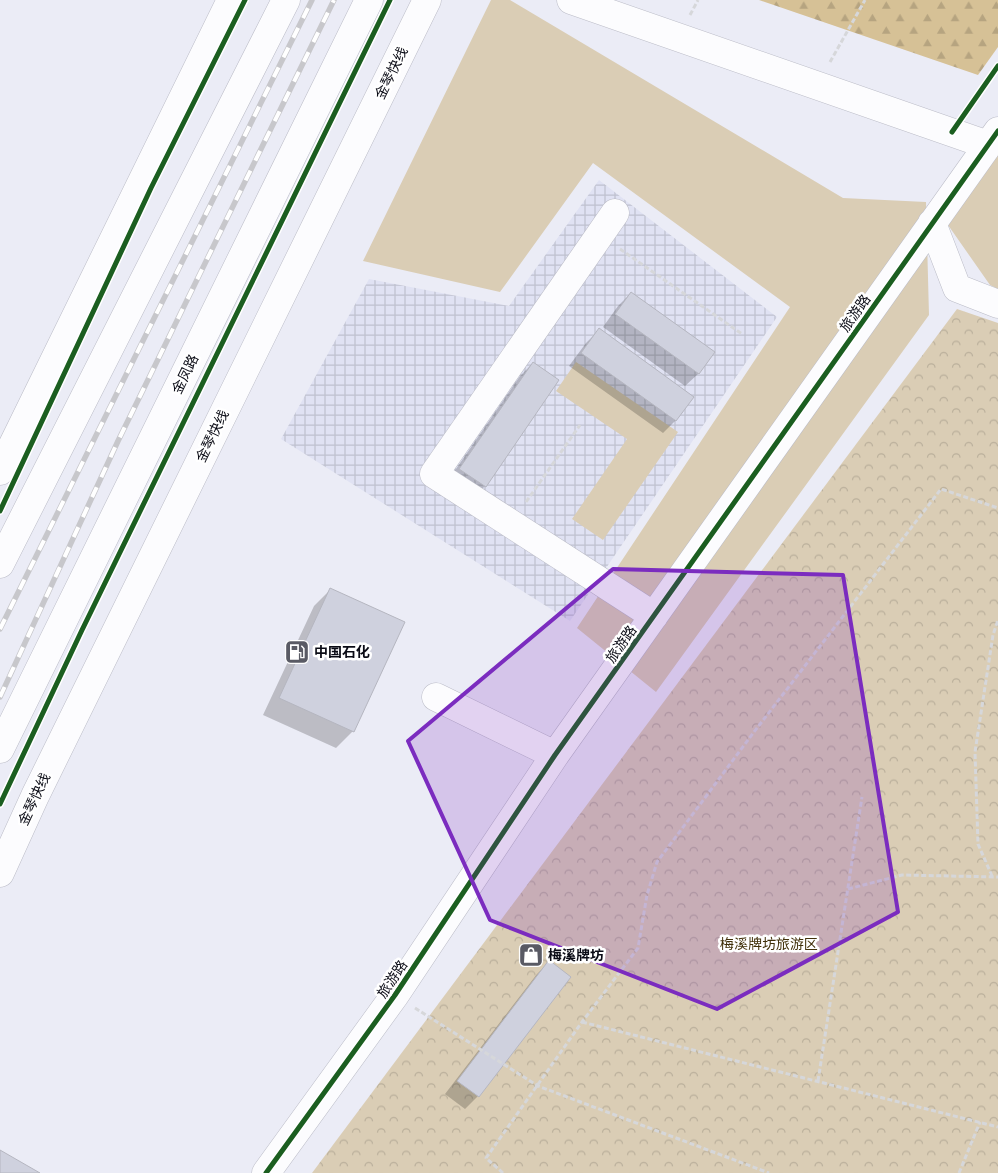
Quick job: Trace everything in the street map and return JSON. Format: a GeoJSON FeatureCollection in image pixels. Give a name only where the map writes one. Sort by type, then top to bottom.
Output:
{"type":"FeatureCollection","features":[{"type":"Feature","properties":{"kind":"main road"},"geometry":{"type":"LineString","coordinates":[[0,471],[231,0]]}},
{"type":"Feature","properties":{"kind":"main road"},"geometry":{"type":"LineString","coordinates":[[0,564],[286,0]]}},
{"type":"Feature","properties":{"kind":"main road","name":"金凤路"},"geometry":{"type":"LineString","coordinates":[[0,749],[370,0]]}},
{"type":"Feature","properties":{"kind":"main road","name":"金琴快线"},"geometry":{"type":"LineString","coordinates":[[0,873],[35,796],[427,0]]}},
{"type":"Feature","properties":{"kind":"main road"},"geometry":{"type":"LineString","coordinates":[[571,0],[817,85],[993,138]]}},
{"type":"Feature","properties":{"kind":"main road","name":"旅游路"},"geometry":{"type":"LineString","coordinates":[[266,1173],[395,995],[556,755],[993,138]]}},
{"type":"Feature","properties":{"kind":"main road"},"geometry":{"type":"LineString","coordinates":[[615,213],[434,474],[654,616]]}},
{"type":"Feature","properties":{"kind":"main road"},"geometry":{"type":"LineString","coordinates":[[932,223],[957,288],[998,304]]}},
{"type":"Feature","properties":{"kind":"main road"},"geometry":{"type":"LineString","coordinates":[[436,696],[556,755]]}},
{"type":"Feature","properties":{"kind":"path"},"geometry":{"type":"LineString","coordinates":[[817,85],[865,0]]}},
{"type":"Feature","properties":{"kind":"path"},"geometry":{"type":"LineString","coordinates":[[599,235],[742,334]]}},
{"type":"Feature","properties":{"kind":"path"},"geometry":{"type":"LineString","coordinates":[[511,524],[580,425]]}},
{"type":"Feature","properties":{"kind":"path"},"geometry":{"type":"LineString","coordinates":[[503,1173],[486,1158],[582,1022],[638,948],[647,895],[657,862],[754,732],[941,489],[998,508]]}},
{"type":"Feature","properties":{"kind":"path"},"geometry":{"type":"LineString","coordinates":[[992,876],[978,844],[975,752],[993,635],[998,620]]}},
{"type":"Feature","properties":{"kind":"path"},"geometry":{"type":"LineString","coordinates":[[818,1081],[862,797]]}},
{"type":"Feature","properties":{"kind":"path"},"geometry":{"type":"LineString","coordinates":[[848,889],[902,875],[998,877]]}},
{"type":"Feature","properties":{"kind":"path"},"geometry":{"type":"LineString","coordinates":[[395,995],[538,1086],[769,1173]]}},
{"type":"Feature","properties":{"kind":"path"},"geometry":{"type":"LineString","coordinates":[[582,1022],[998,1127]]}},
{"type":"Feature","properties":{"kind":"path"},"geometry":{"type":"LineString","coordinates":[[959,1173],[980,1122]]}},
{"type":"Feature","properties":{"kind":"highlighted area"},"geometry":{"type":"Polygon","coordinates":[[[613,569],[843,575],[898,912],[717,1009],[490,920],[408,741],[613,569]]]}},
{"type":"Feature","properties":{"kind":"shaded area"},"geometry":{"type":"Polygon","coordinates":[[[599,180],[777,317],[570,621],[281,439],[369,279],[509,306],[599,180]]]}},
{"type":"Feature","properties":{"kind":"green space"},"geometry":{"type":"Polygon","coordinates":[[[491,0],[510,0],[843,198],[926,202],[929,315],[656,692],[577,628],[790,307],[593,163],[500,292],[363,261],[491,0]]]}},
{"type":"Feature","properties":{"kind":"green space"},"geometry":{"type":"Polygon","coordinates":[[[759,0],[998,0],[998,47],[978,75],[759,0]]]}},
{"type":"Feature","properties":{"kind":"green space"},"geometry":{"type":"Polygon","coordinates":[[[998,155],[998,289],[990,285],[948,225],[998,155]]]}},
{"type":"Feature","properties":{"kind":"green space","name":"梅溪牌坊旅游区"},"geometry":{"type":"Polygon","coordinates":[[[957,309],[998,323],[998,1173],[312,1173],[957,309]]]}},
{"type":"Feature","properties":{"kind":"green space"},"geometry":{"type":"Polygon","coordinates":[[[576,362],[678,432],[603,540],[572,519],[627,439],[556,391],[576,362]]]}},
{"type":"Feature","properties":{"kind":"building"},"geometry":{"type":"Polygon","coordinates":[[[631,292],[715,352],[699,374],[615,314],[631,292]]]}},
{"type":"Feature","properties":{"kind":"building"},"geometry":{"type":"Polygon","coordinates":[[[599,328],[694,397],[676,421],[581,353],[599,328]]]}},
{"type":"Feature","properties":{"kind":"building"},"geometry":{"type":"Polygon","coordinates":[[[533,362],[559,380],[486,487],[459,469],[533,362]]]}},
{"type":"Feature","properties":{"kind":"building"},"geometry":{"type":"Polygon","coordinates":[[[330,588],[405,622],[354,732],[279,698],[330,588]]]}},
{"type":"Feature","properties":{"kind":"building"},"geometry":{"type":"Polygon","coordinates":[[[549,960],[571,977],[479,1097],[457,1081],[549,960]]]}},
{"type":"Feature","properties":{"kind":"building"},"geometry":{"type":"Polygon","coordinates":[[[0,1150],[40,1173],[0,1173],[0,1150]]]}},
{"type":"Feature","properties":{"kind":"railway"},"geometry":{"type":"LineString","coordinates":[[0,629],[312,0]]}},
{"type":"Feature","properties":{"kind":"railway"},"geometry":{"type":"LineString","coordinates":[[0,697],[118,441],[334,0]]}},
{"type":"Feature","properties":{"kind":"cycle path"},"geometry":{"type":"LineString","coordinates":[[0,511],[151,188],[245,0]]}},
{"type":"Feature","properties":{"kind":"cycle path"},"geometry":{"type":"LineString","coordinates":[[0,804],[82,630],[390,0]]}},
{"type":"Feature","properties":{"kind":"cycle path"},"geometry":{"type":"LineString","coordinates":[[952,132],[998,66]]}},
{"type":"Feature","properties":{"kind":"cycle path"},"geometry":{"type":"LineString","coordinates":[[266,1173],[395,995],[555,755],[998,131]]}},
{"type":"Feature","properties":{"kind":"place","name":"中国石化"},"geometry":{"type":"Point","coordinates":[297,652]}},
{"type":"Feature","properties":{"kind":"place","name":"梅溪牌坊"},"geometry":{"type":"Point","coordinates":[531,955]}}]}
